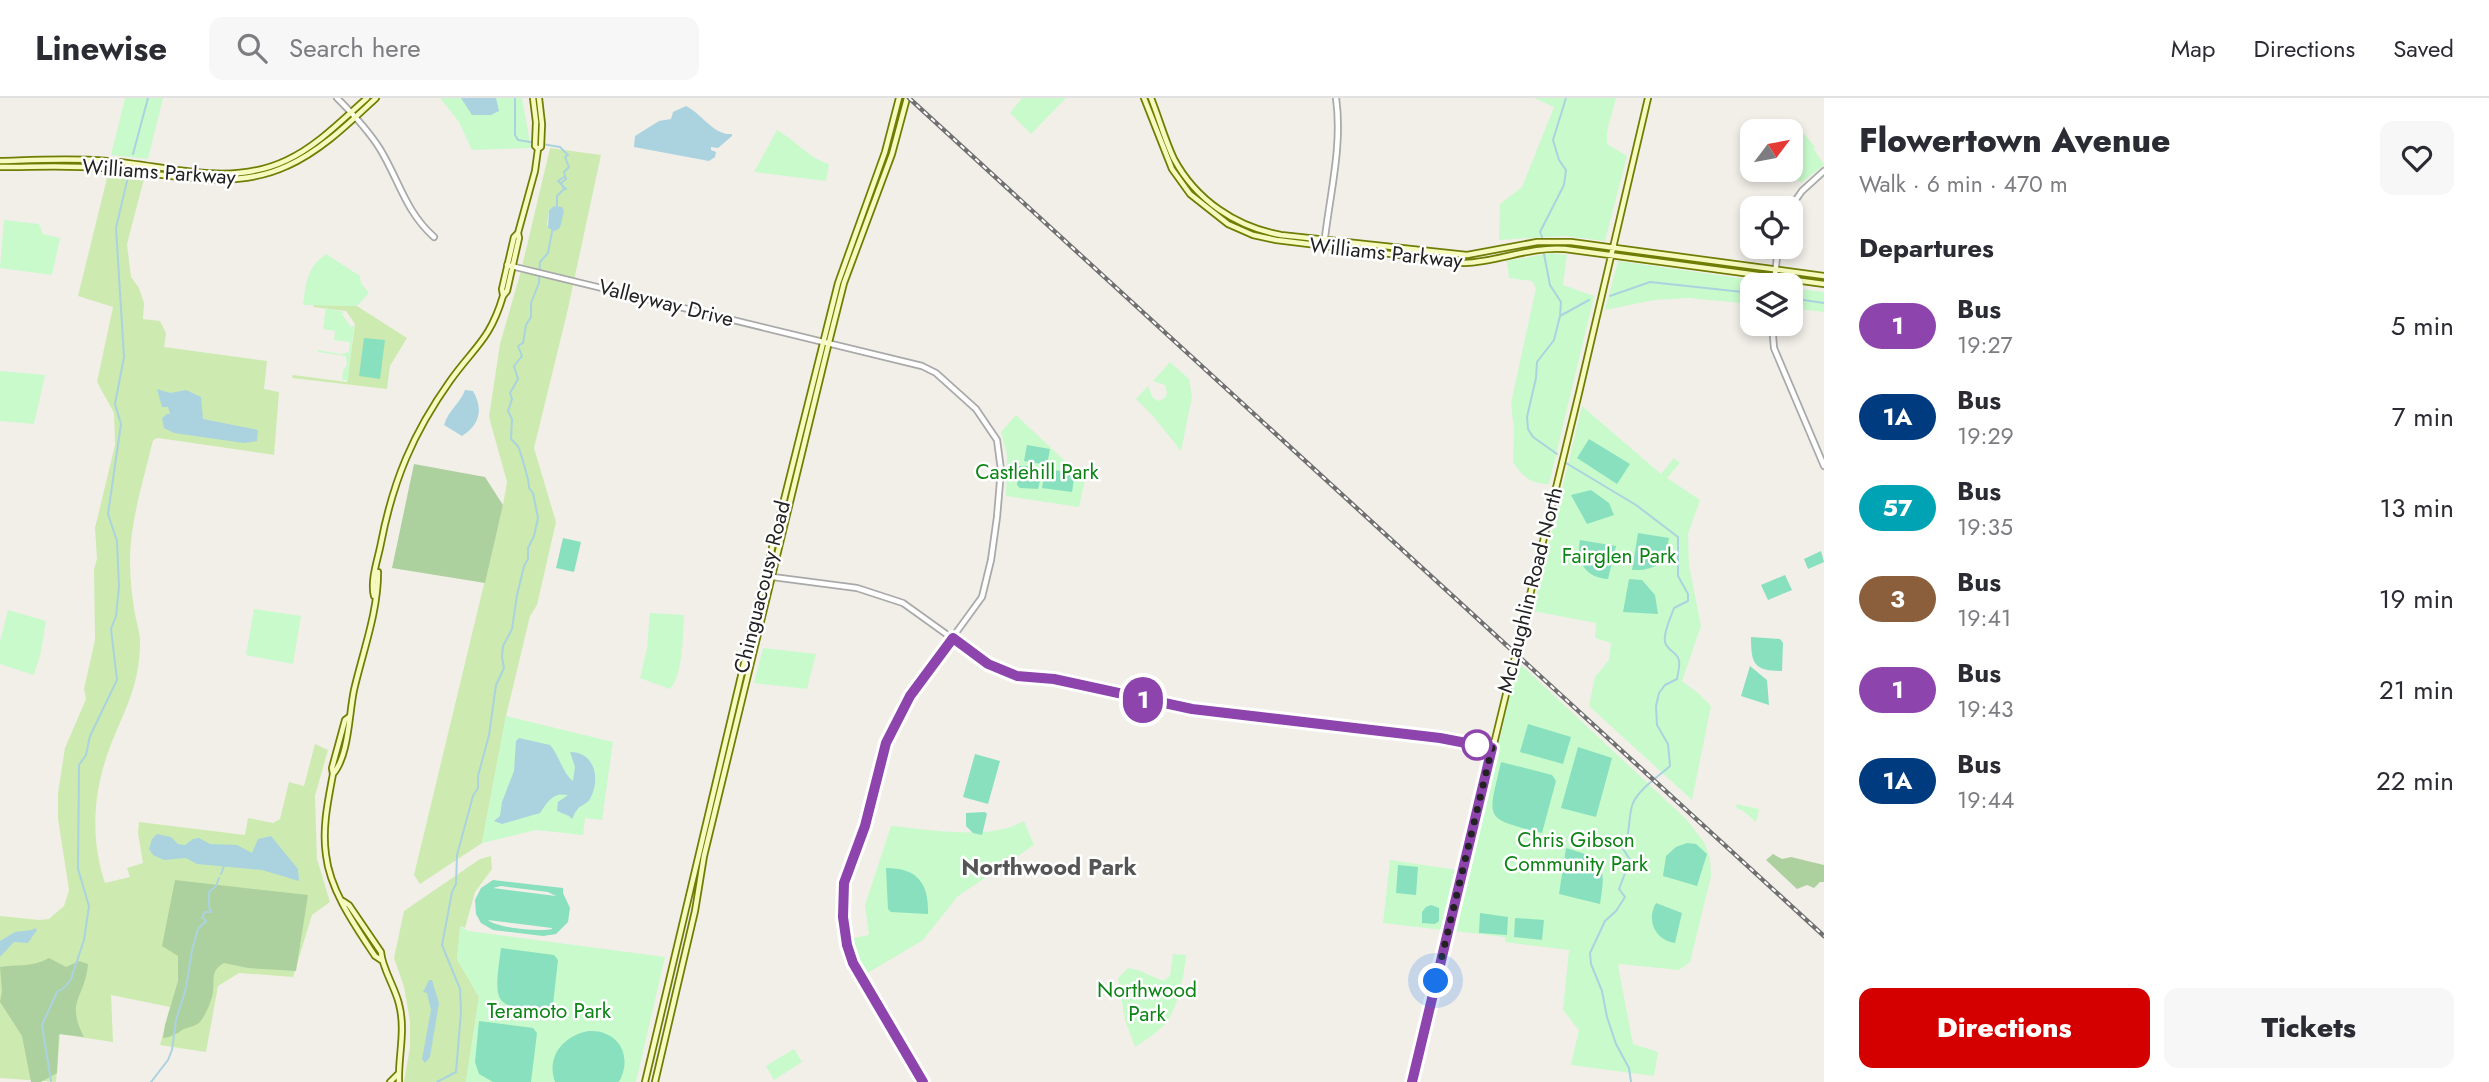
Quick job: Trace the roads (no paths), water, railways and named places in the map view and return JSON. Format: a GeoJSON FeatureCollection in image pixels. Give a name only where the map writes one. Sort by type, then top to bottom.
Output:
{"type":"FeatureCollection","features":[{"type":"Feature","properties":{"kind":"main road","name":"Williams Parkway"},"geometry":{"type":"LineString","coordinates":[[0,161],[97,160],[213,175],[244,173],[295,156],[316,142],[367,98]]}},
{"type":"Feature","properties":{"kind":"main road","name":"Williams Parkway"},"geometry":{"type":"LineString","coordinates":[[0,167],[87,167],[212,179],[252,177],[287,167],[310,154],[376,98]]}},
{"type":"Feature","properties":{"kind":"main road"},"geometry":{"type":"LineString","coordinates":[[399,1082],[401,1017],[390,976],[343,908],[328,866],[324,842],[325,815],[332,768],[345,720],[349,717],[372,623],[377,568],[387,513],[410,445],[452,379],[489,333],[507,291],[514,237],[518,233],[538,149],[541,147],[533,98]]}},
{"type":"Feature","properties":{"kind":"main road"},"geometry":{"type":"LineString","coordinates":[[539,98],[539,131]]}},
{"type":"Feature","properties":{"kind":"main road","name":"Chinguacousy Road"},"geometry":{"type":"LineString","coordinates":[[655,1082],[695,911],[705,856],[773,577],[838,283],[885,152],[900,98]]}},
{"type":"Feature","properties":{"kind":"main road","name":"Chinguacousy Road"},"geometry":{"type":"LineString","coordinates":[[645,1082],[765,576],[826,343],[891,155],[907,98]]}},
{"type":"Feature","properties":{"kind":"main road","name":"Williams Parkway"},"geometry":{"type":"LineString","coordinates":[[1144,98],[1172,169],[1190,194],[1216,216],[1263,238],[1464,262],[1482,262],[1534,249],[1556,248],[1740,273]]}},
{"type":"Feature","properties":{"kind":"main road","name":"Williams Parkway"},"geometry":{"type":"LineString","coordinates":[[1151,98],[1173,156],[1183,173],[1205,199],[1233,218],[1260,230],[1467,256],[1554,241],[1824,276]]}},
{"type":"Feature","properties":{"kind":"main road","name":"McLaughlin Road North"},"geometry":{"type":"LineString","coordinates":[[1412,1082],[1648,98]]}},
{"type":"Feature","properties":{"kind":"main road","name":"Williams Parkway"},"geometry":{"type":"LineString","coordinates":[[1803,281],[1824,284]]}},
{"type":"Feature","properties":{"kind":"main road"},"geometry":{"type":"LineString","coordinates":[[390,1082],[398,1074]]}},
{"type":"Feature","properties":{"kind":"street"},"geometry":{"type":"LineString","coordinates":[[337,98],[378,146],[408,208],[421,226],[434,237]]}},
{"type":"Feature","properties":{"kind":"street"},"geometry":{"type":"LineString","coordinates":[[1324,246],[1338,141],[1336,98]]}},
{"type":"Feature","properties":{"kind":"street"},"geometry":{"type":"LineString","coordinates":[[1797,196],[1824,171]]}},
{"type":"Feature","properties":{"kind":"street"},"geometry":{"type":"LineString","coordinates":[[1776,273],[1777,259]]}},
{"type":"Feature","properties":{"kind":"street","name":"Valleyway Drive"},"geometry":{"type":"LineString","coordinates":[[510,266],[922,366],[936,373],[976,409],[997,440],[1002,470],[986,588],[975,608],[910,696],[886,743],[865,826],[844,883],[843,917],[853,963],[923,1082]]}},
{"type":"Feature","properties":{"kind":"street"},"geometry":{"type":"LineString","coordinates":[[1773,336],[1774,348],[1824,466]]}},
{"type":"Feature","properties":{"kind":"street"},"geometry":{"type":"LineString","coordinates":[[765,576],[821,582],[876,593],[903,603],[988,664],[1017,676],[1054,679],[1192,709],[1440,738],[1492,748]]}},
{"type":"Feature","properties":{"kind":"water"},"geometry":{"type":"Polygon","coordinates":[[[461,98],[496,98],[499,111],[491,115],[472,115],[461,98]]]}},
{"type":"Feature","properties":{"kind":"water"},"geometry":{"type":"Polygon","coordinates":[[[686,106],[713,128],[725,134],[732,134],[718,148],[711,147],[711,150],[716,152],[715,157],[709,161],[634,147],[635,136],[659,121],[671,119],[673,112],[686,106]]]}},
{"type":"Feature","properties":{"kind":"water"},"geometry":{"type":"Polygon","coordinates":[[[554,206],[562,207],[564,211],[560,228],[555,231],[548,228],[549,210],[554,206]]]}},
{"type":"Feature","properties":{"kind":"water"},"geometry":{"type":"Polygon","coordinates":[[[157,389],[170,393],[186,390],[201,397],[203,419],[258,430],[257,441],[244,443],[174,433],[164,428],[162,418],[170,414],[168,407],[162,407],[157,389]]]}},
{"type":"Feature","properties":{"kind":"water"},"geometry":{"type":"Polygon","coordinates":[[[465,390],[473,391],[479,411],[476,422],[462,436],[444,425],[465,390]]]}},
{"type":"Feature","properties":{"kind":"water"},"geometry":{"type":"Polygon","coordinates":[[[519,738],[550,745],[566,774],[573,781],[575,767],[570,752],[585,757],[594,768],[595,783],[590,799],[578,808],[572,819],[557,811],[558,802],[568,795],[563,794],[551,798],[540,813],[502,824],[494,821],[500,816],[502,802],[514,771],[516,741],[519,738]]]}},
{"type":"Feature","properties":{"kind":"water"},"geometry":{"type":"Polygon","coordinates":[[[157,834],[171,837],[178,844],[185,845],[199,838],[210,844],[237,845],[252,853],[258,839],[271,836],[298,869],[299,881],[262,870],[197,864],[186,858],[164,860],[153,855],[149,849],[157,834]]]}},
{"type":"Feature","properties":{"kind":"water"},"geometry":{"type":"Polygon","coordinates":[[[35,928],[37,930],[28,943],[14,942],[0,957],[0,941],[15,932],[35,928]]]}},
{"type":"Feature","properties":{"kind":"water"},"geometry":{"type":"Polygon","coordinates":[[[429,980],[432,980],[439,1003],[430,1057],[425,1063],[422,1059],[431,1010],[427,993],[423,992],[429,980]]]}},
{"type":"Feature","properties":{"kind":"waterway"},"geometry":{"type":"LineString","coordinates":[[133,154],[148,98]]}},
{"type":"Feature","properties":{"kind":"waterway"},"geometry":{"type":"LineString","coordinates":[[515,98],[515,135],[518,140],[560,147],[568,155],[565,157],[569,167],[564,172],[566,179],[561,183],[564,189],[557,196],[557,208]]}},
{"type":"Feature","properties":{"kind":"waterway"},"geometry":{"type":"LineString","coordinates":[[1542,237],[1540,232],[1564,185],[1566,170],[1559,160],[1553,140],[1566,98]]}},
{"type":"Feature","properties":{"kind":"waterway"},"geometry":{"type":"LineString","coordinates":[[51,1081],[42,1025],[57,992],[71,979],[84,940],[89,906],[78,869],[79,765],[86,755],[90,736],[117,680],[111,629],[116,616],[119,587],[117,541],[108,514],[121,424],[115,404],[124,357],[116,228],[128,177]]}},
{"type":"Feature","properties":{"kind":"waterway"},"geometry":{"type":"LineString","coordinates":[[564,177],[558,181],[566,189]]}},
{"type":"Feature","properties":{"kind":"waterway"},"geometry":{"type":"LineString","coordinates":[[437,1082],[456,1072],[461,1012],[460,989],[442,945],[452,892],[456,884],[457,855],[473,796],[478,788],[496,685],[504,668],[503,646],[512,629],[517,595],[528,559],[528,548],[538,518],[519,448],[511,439],[512,419],[508,411],[512,399],[510,393],[518,379],[514,366],[522,356],[518,346],[523,343],[526,325],[531,317],[531,303],[539,283],[540,262],[548,253],[553,227]]}},
{"type":"Feature","properties":{"kind":"waterway"},"geometry":{"type":"LineString","coordinates":[[1544,254],[1550,285],[1561,302],[1560,316],[1554,340],[1537,362],[1527,417],[1528,429],[1533,437],[1557,454]]}},
{"type":"Feature","properties":{"kind":"waterway"},"geometry":{"type":"LineString","coordinates":[[1610,296],[1650,282],[1740,292]]}},
{"type":"Feature","properties":{"kind":"waterway"},"geometry":{"type":"LineString","coordinates":[[1560,316],[1589,300]]}},
{"type":"Feature","properties":{"kind":"waterway"},"geometry":{"type":"LineString","coordinates":[[1803,300],[1824,303]]}},
{"type":"Feature","properties":{"kind":"waterway"},"geometry":{"type":"LineString","coordinates":[[1566,463],[1636,505],[1678,537],[1678,576],[1688,594],[1688,601],[1674,608],[1665,634],[1666,645],[1679,661],[1677,679],[1665,685],[1659,693],[1656,706],[1657,725],[1668,744],[1670,766],[1644,788],[1633,803],[1627,837],[1622,847],[1630,860],[1619,889],[1625,897],[1605,921],[1590,953],[1607,1017],[1616,1044],[1629,1068],[1631,1082]]}},
{"type":"Feature","properties":{"kind":"waterway"},"geometry":{"type":"LineString","coordinates":[[221,874],[224,866]]}},
{"type":"Feature","properties":{"kind":"waterway"},"geometry":{"type":"LineString","coordinates":[[151,1082],[168,1060],[172,1050],[192,950],[198,929],[206,921],[202,917],[205,912],[211,912],[209,892],[216,886],[219,878]]}},
{"type":"Feature","properties":{"kind":"railway"},"geometry":{"type":"LineString","coordinates":[[909,98],[1824,936]]}},
{"type":"Feature","properties":{"kind":"district","name":"Northwood Park"},"geometry":{"type":"Point","coordinates":[1049,867]}},
{"type":"Feature","properties":{"kind":"park label","name":"Castlehill Park"},"geometry":{"type":"Point","coordinates":[1037,472]}},
{"type":"Feature","properties":{"kind":"park label","name":"Fairglen Park"},"geometry":{"type":"Point","coordinates":[1619,556]}},
{"type":"Feature","properties":{"kind":"park label","name":"Chris Gibson Community Park"},"geometry":{"type":"Point","coordinates":[1576,852]}},
{"type":"Feature","properties":{"kind":"park label","name":"Teramoto Park"},"geometry":{"type":"Point","coordinates":[549,1011]}}]}
